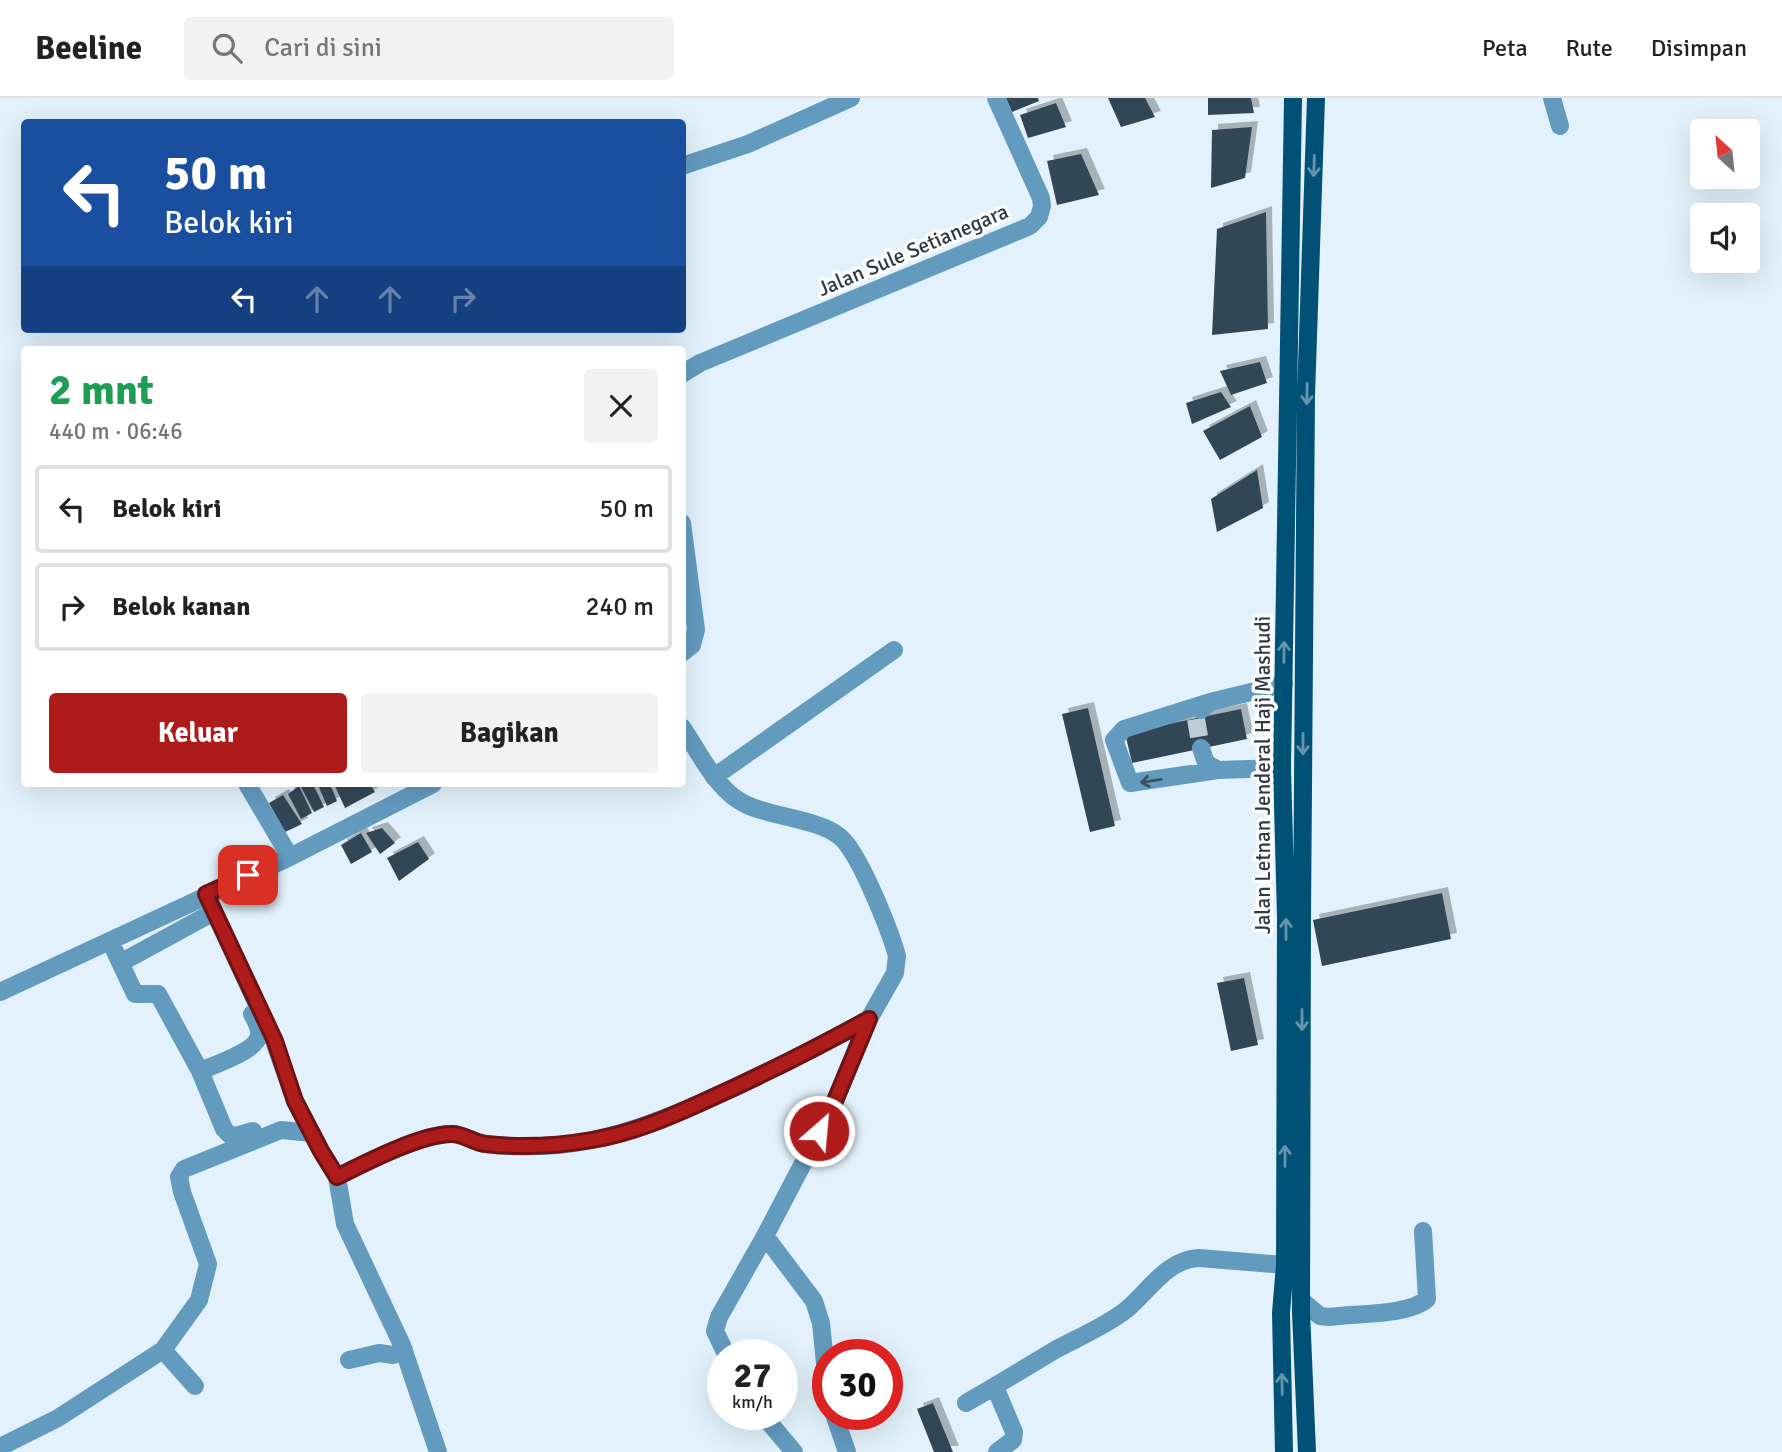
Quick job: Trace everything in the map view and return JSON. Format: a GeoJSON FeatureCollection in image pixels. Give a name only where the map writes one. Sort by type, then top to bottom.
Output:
{"type":"FeatureCollection","features":[{"type":"Feature","properties":{"kind":"main road","name":"Jalan Letnan Jenderal Haji Mashudi"},"geometry":{"type":"LineString","coordinates":[[1284,1452],[1281,1312],[1285,1265],[1286,917],[1282,768],[1293,98]]}},
{"type":"Feature","properties":{"kind":"main road","name":"Jalan Letnan Jenderal Haji Mashudi"},"geometry":{"type":"LineString","coordinates":[[1307,1452],[1301,1306],[1306,396],[1317,98]]}},
{"type":"Feature","properties":{"kind":"main road"},"geometry":{"type":"LineString","coordinates":[[1281,1312],[1301,1306]]}},
{"type":"Feature","properties":{"kind":"street"},"geometry":{"type":"LineString","coordinates":[[686,165],[748,144],[851,98]]}},
{"type":"Feature","properties":{"kind":"street","name":"Jalan Sule Setianegara"},"geometry":{"type":"LineString","coordinates":[[686,372],[700,363],[985,246],[1034,223],[1041,210],[1041,198],[996,98]]}},
{"type":"Feature","properties":{"kind":"street"},"geometry":{"type":"LineString","coordinates":[[1552,98],[1560,126]]}},
{"type":"Feature","properties":{"kind":"street"},"geometry":{"type":"LineString","coordinates":[[686,554],[696,631],[692,645],[686,650]]}},
{"type":"Feature","properties":{"kind":"street"},"geometry":{"type":"LineString","coordinates":[[714,777],[894,650]]}},
{"type":"Feature","properties":{"kind":"street"},"geometry":{"type":"LineString","coordinates":[[1282,768],[1218,770],[1130,783],[1114,740],[1124,729],[1210,702],[1284,684]]}},
{"type":"Feature","properties":{"kind":"street"},"geometry":{"type":"LineString","coordinates":[[1196,719],[1210,702]]}},
{"type":"Feature","properties":{"kind":"street"},"geometry":{"type":"LineString","coordinates":[[686,733],[714,777],[740,802],[837,834],[849,846],[897,956],[895,973],[869,1019],[832,1108],[716,1326],[719,1339]]}},
{"type":"Feature","properties":{"kind":"street"},"geometry":{"type":"LineString","coordinates":[[1201,748],[1206,763],[1218,770]]}},
{"type":"Feature","properties":{"kind":"street"},"geometry":{"type":"LineString","coordinates":[[249,787],[290,857]]}},
{"type":"Feature","properties":{"kind":"street"},"geometry":{"type":"LineString","coordinates":[[0,992],[290,857],[427,787]]}},
{"type":"Feature","properties":{"kind":"street"},"geometry":{"type":"LineString","coordinates":[[206,894],[275,1041],[295,1101],[337,1177],[349,1234],[404,1350],[438,1452]]}},
{"type":"Feature","properties":{"kind":"street"},"geometry":{"type":"LineString","coordinates":[[121,962],[212,913]]}},
{"type":"Feature","properties":{"kind":"street"},"geometry":{"type":"LineString","coordinates":[[110,941],[135,994],[159,994],[200,1071],[224,1129],[232,1137],[239,1137],[282,1118]]}},
{"type":"Feature","properties":{"kind":"street"},"geometry":{"type":"LineString","coordinates":[[200,1071],[248,1049],[259,1037],[259,1029],[226,960]]}},
{"type":"Feature","properties":{"kind":"street"},"geometry":{"type":"LineString","coordinates":[[337,1177],[417,1140],[450,1133],[476,1143],[529,1147],[618,1134],[657,1122],[768,1073],[869,1019]]}},
{"type":"Feature","properties":{"kind":"street"},"geometry":{"type":"LineString","coordinates":[[0,1447],[58,1418],[116,1383],[163,1350],[200,1300],[208,1264],[182,1192],[179,1177],[184,1169],[281,1130],[312,1133]]}},
{"type":"Feature","properties":{"kind":"street"},"geometry":{"type":"LineString","coordinates":[[1301,1306],[1320,1316],[1329,1317],[1389,1312],[1421,1305],[1427,1299],[1423,1231]]}},
{"type":"Feature","properties":{"kind":"street"},"geometry":{"type":"LineString","coordinates":[[765,1236],[814,1301],[821,1322],[823,1339]]}},
{"type":"Feature","properties":{"kind":"street"},"geometry":{"type":"LineString","coordinates":[[966,1403],[1109,1322],[1131,1305],[1171,1266],[1199,1258],[1285,1265]]}},
{"type":"Feature","properties":{"kind":"street"},"geometry":{"type":"LineString","coordinates":[[163,1350],[195,1386]]}},
{"type":"Feature","properties":{"kind":"street"},"geometry":{"type":"LineString","coordinates":[[349,1360],[379,1353],[393,1355],[404,1350]]}},
{"type":"Feature","properties":{"kind":"street"},"geometry":{"type":"LineString","coordinates":[[995,1387],[1014,1436],[1013,1440],[997,1452]]}},
{"type":"Feature","properties":{"kind":"street"},"geometry":{"type":"LineString","coordinates":[[775,1430],[794,1452]]}},
{"type":"Feature","properties":{"kind":"street"},"geometry":{"type":"LineString","coordinates":[[839,1430],[847,1452]]}},
{"type":"Feature","properties":{"kind":"building"},"geometry":{"type":"Polygon","coordinates":[[[1006,98],[1038,98],[1039,101],[1012,112],[1006,98]]]}},
{"type":"Feature","properties":{"kind":"building"},"geometry":{"type":"Polygon","coordinates":[[[1108,98],[1145,98],[1155,117],[1121,127],[1108,98]]]}},
{"type":"Feature","properties":{"kind":"building"},"geometry":{"type":"Polygon","coordinates":[[[1208,98],[1251,98],[1254,113],[1208,115],[1208,98]]]}},
{"type":"Feature","properties":{"kind":"building"},"geometry":{"type":"Polygon","coordinates":[[[1056,103],[1066,127],[1028,138],[1020,115],[1056,103]]]}},
{"type":"Feature","properties":{"kind":"building"},"geometry":{"type":"Polygon","coordinates":[[[1252,127],[1245,178],[1211,188],[1212,130],[1252,127]]]}},
{"type":"Feature","properties":{"kind":"building"},"geometry":{"type":"Polygon","coordinates":[[[1081,154],[1099,195],[1057,205],[1047,161],[1081,154]]]}},
{"type":"Feature","properties":{"kind":"building"},"geometry":{"type":"Polygon","coordinates":[[[1266,212],[1268,329],[1212,335],[1217,229],[1266,212]]]}},
{"type":"Feature","properties":{"kind":"building"},"geometry":{"type":"Polygon","coordinates":[[[1260,362],[1267,383],[1231,395],[1220,371],[1260,362]]]}},
{"type":"Feature","properties":{"kind":"building"},"geometry":{"type":"Polygon","coordinates":[[[1221,392],[1231,407],[1192,424],[1186,403],[1221,392]]]}},
{"type":"Feature","properties":{"kind":"building"},"geometry":{"type":"Polygon","coordinates":[[[1250,406],[1262,437],[1220,460],[1203,431],[1250,406]]]}},
{"type":"Feature","properties":{"kind":"building"},"geometry":{"type":"Polygon","coordinates":[[[1257,470],[1263,508],[1217,532],[1211,499],[1257,470]]]}},
{"type":"Feature","properties":{"kind":"building"},"geometry":{"type":"Polygon","coordinates":[[[1088,708],[1115,826],[1090,832],[1062,714],[1088,708]]]}},
{"type":"Feature","properties":{"kind":"building"},"geometry":{"type":"Polygon","coordinates":[[[1241,709],[1247,739],[1132,763],[1125,733],[1241,709]]]}},
{"type":"Feature","properties":{"kind":"building"},"geometry":{"type":"Polygon","coordinates":[[[299,787],[312,813],[301,819],[288,794],[299,787]]]}},
{"type":"Feature","properties":{"kind":"building"},"geometry":{"type":"Polygon","coordinates":[[[301,787],[314,787],[324,807],[314,812],[301,787]]]}},
{"type":"Feature","properties":{"kind":"building"},"geometry":{"type":"Polygon","coordinates":[[[319,787],[331,787],[337,801],[327,806],[319,787]]]}},
{"type":"Feature","properties":{"kind":"building"},"geometry":{"type":"Polygon","coordinates":[[[335,787],[372,787],[375,792],[345,808],[335,787]]]}},
{"type":"Feature","properties":{"kind":"building"},"geometry":{"type":"Polygon","coordinates":[[[283,795],[302,824],[285,832],[269,803],[283,795]]]}},
{"type":"Feature","properties":{"kind":"building"},"geometry":{"type":"Polygon","coordinates":[[[382,828],[395,843],[380,854],[366,833],[382,828]]]}},
{"type":"Feature","properties":{"kind":"building"},"geometry":{"type":"Polygon","coordinates":[[[361,833],[372,852],[351,864],[341,845],[361,833]]]}},
{"type":"Feature","properties":{"kind":"building"},"geometry":{"type":"Polygon","coordinates":[[[418,842],[429,859],[399,881],[387,858],[418,842]]]}},
{"type":"Feature","properties":{"kind":"building"},"geometry":{"type":"Polygon","coordinates":[[[1442,893],[1451,939],[1322,966],[1313,920],[1442,893]]]}},
{"type":"Feature","properties":{"kind":"building"},"geometry":{"type":"Polygon","coordinates":[[[1244,978],[1258,1045],[1231,1051],[1217,983],[1244,978]]]}},
{"type":"Feature","properties":{"kind":"building"},"geometry":{"type":"Polygon","coordinates":[[[933,1403],[953,1452],[934,1452],[917,1409],[933,1403]]]}},
{"type":"Feature","properties":{"kind":"tunnel"},"geometry":{"type":"LineString","coordinates":[[1196,719],[1201,748]]}},
{"type":"Feature","properties":{"kind":"route"},"geometry":{"type":"LineString","coordinates":[[248,875],[206,894],[275,1041],[295,1101],[337,1177],[417,1140],[450,1133],[476,1143],[529,1147],[618,1134],[657,1122],[768,1073],[869,1019],[832,1108],[819,1131]]}}]}
